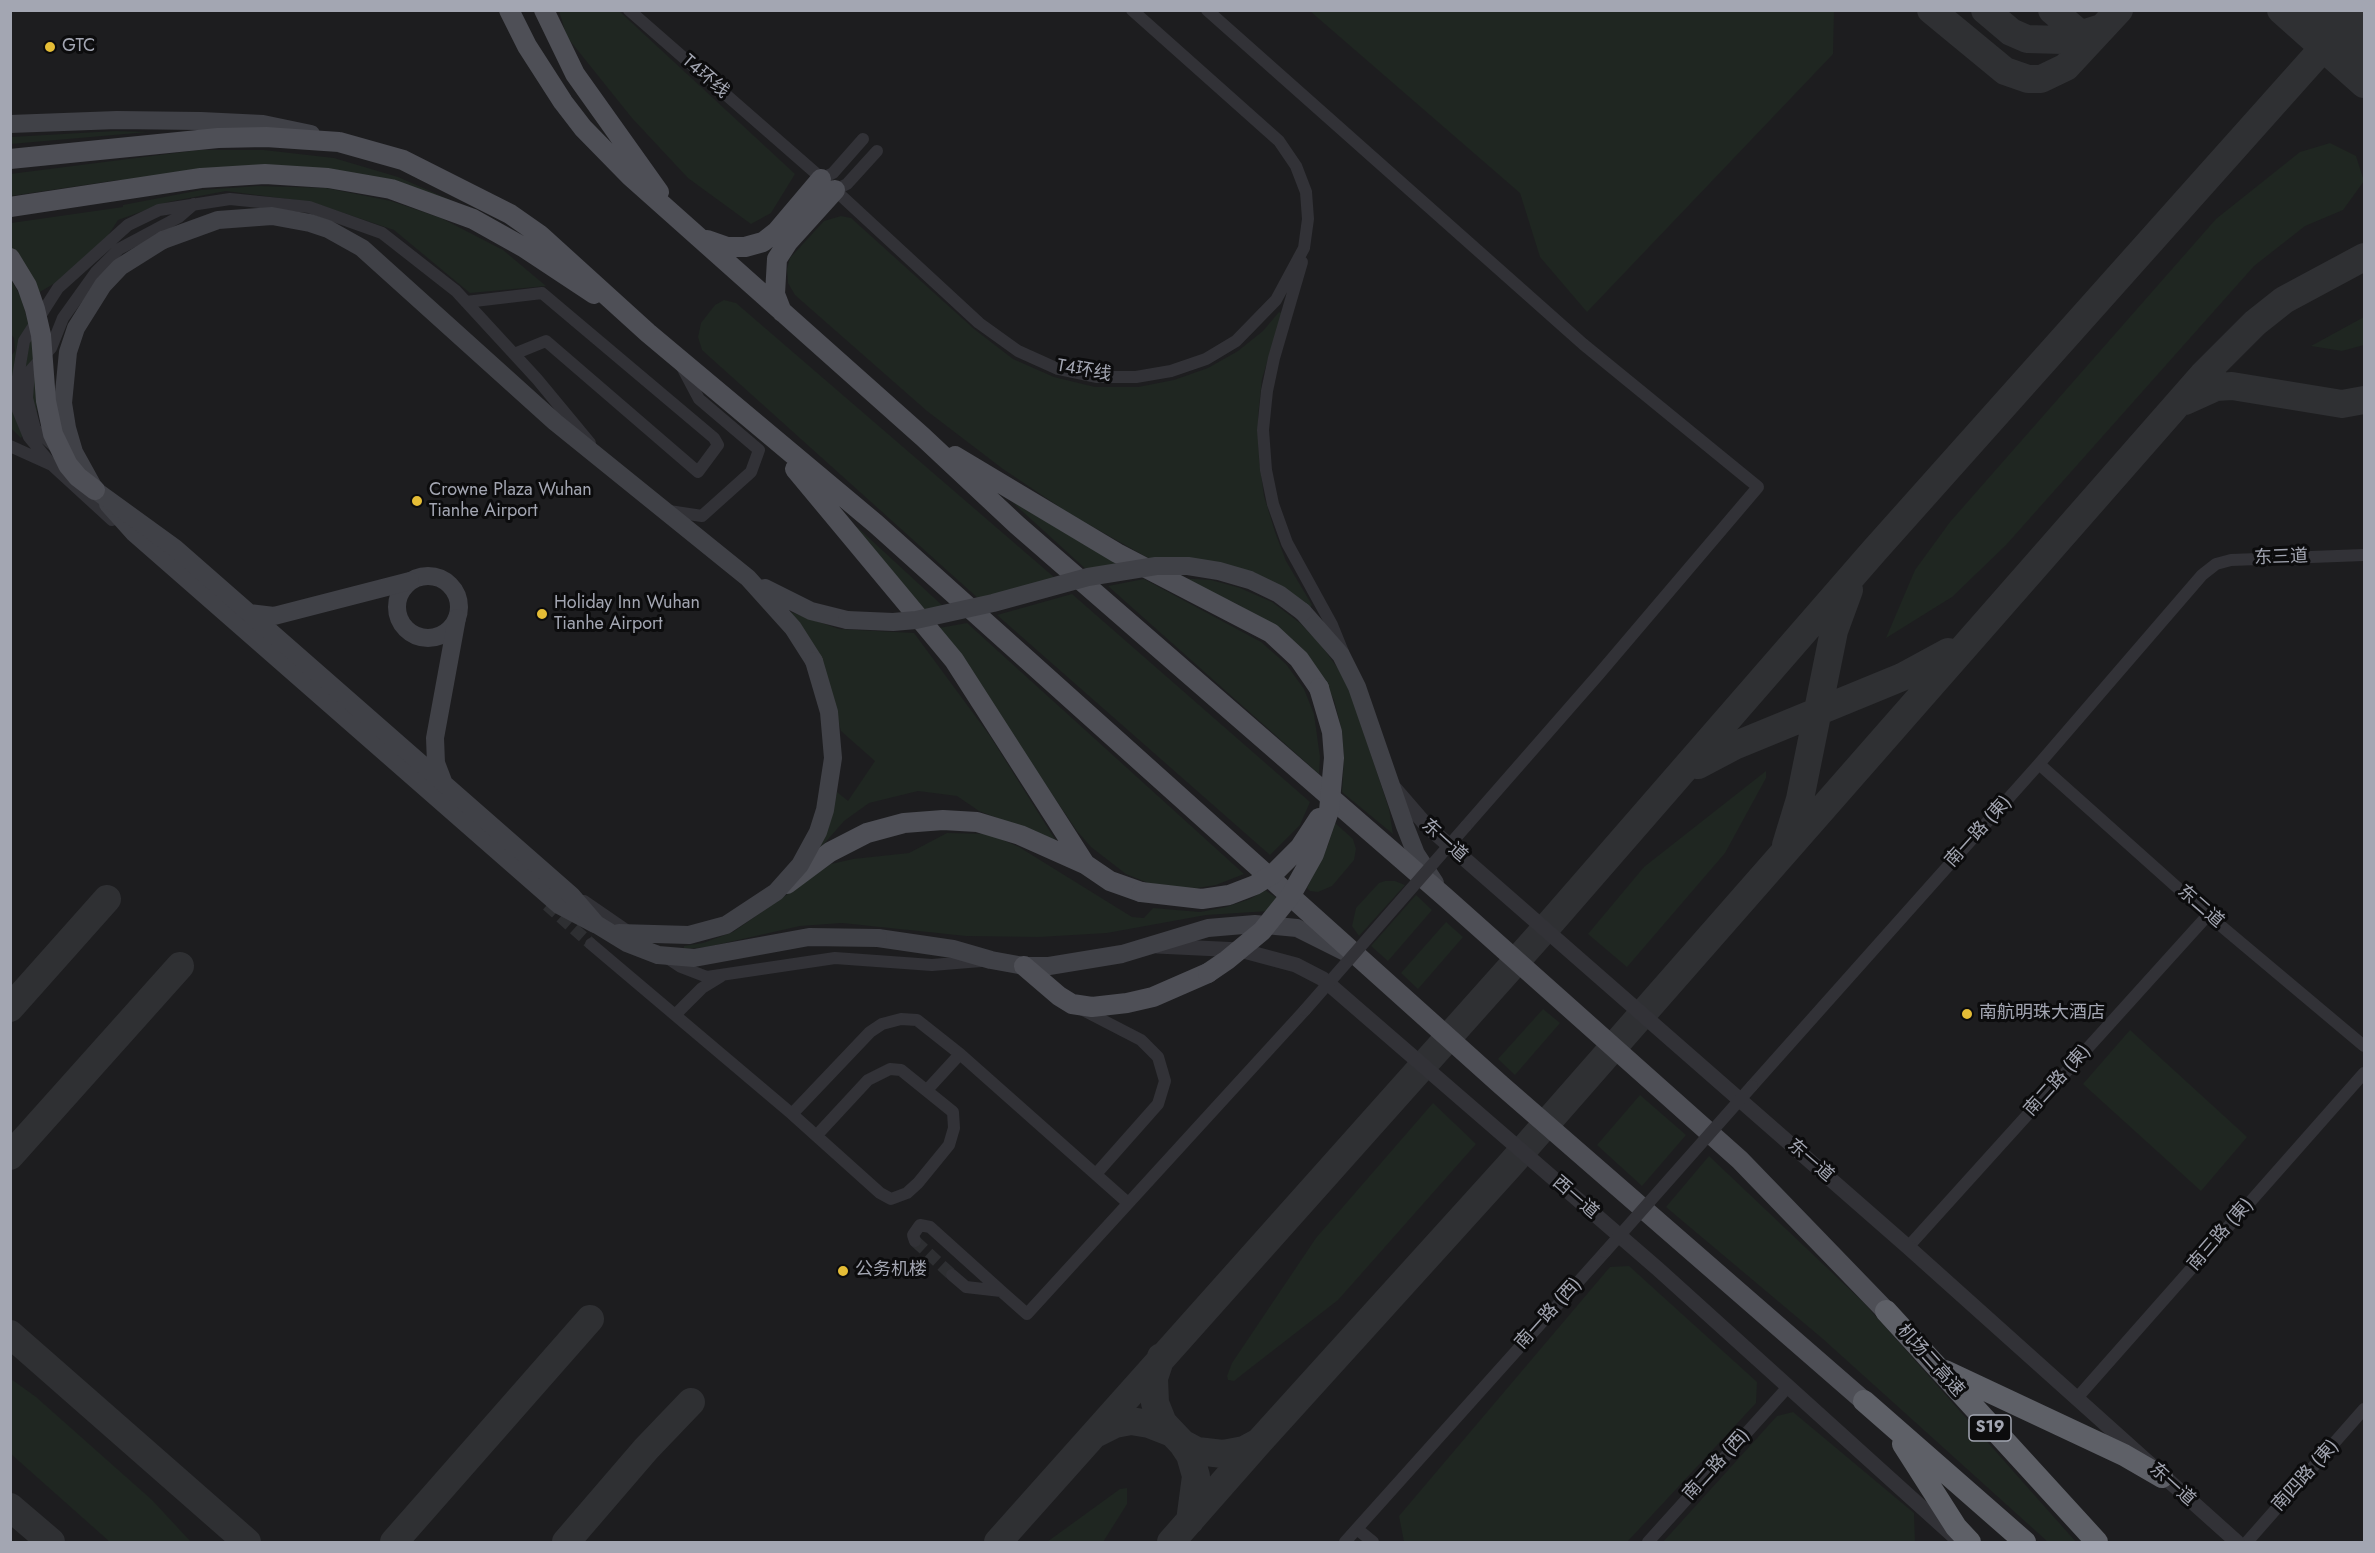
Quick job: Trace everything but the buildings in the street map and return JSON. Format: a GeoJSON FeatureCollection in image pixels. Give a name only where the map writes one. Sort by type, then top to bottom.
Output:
{"type":"FeatureCollection","features":[{"type":"Feature","properties":{"kind":"highway","name":"机场二高速"},"geometry":{"type":"LineString","coordinates":[[1886,1311],[2097,1542]]}},
{"type":"Feature","properties":{"kind":"highway"},"geometry":{"type":"LineString","coordinates":[[1935,1366],[2124,1455],[2162,1477]]}},
{"type":"Feature","properties":{"kind":"highway"},"geometry":{"type":"LineString","coordinates":[[1864,1401],[2025,1542]]}},
{"type":"Feature","properties":{"kind":"highway"},"geometry":{"type":"LineString","coordinates":[[1889,1422],[1956,1527],[1959,1541]]}},
{"type":"Feature","properties":{"kind":"main road"},"geometry":{"type":"LineString","coordinates":[[509,10],[544,75],[583,128],[675,217],[923,437],[1026,533],[1445,897],[1740,1160],[1886,1311]]}},
{"type":"Feature","properties":{"kind":"main road"},"geometry":{"type":"LineString","coordinates":[[544,10],[575,75],[675,217]]}},
{"type":"Feature","properties":{"kind":"main road"},"geometry":{"type":"LineString","coordinates":[[10,124],[117,120],[237,122],[284,128],[403,160],[510,214],[540,235],[584,272],[625,313],[677,358],[876,524],[1365,964],[1864,1401]]}},
{"type":"Feature","properties":{"kind":"main road"},"geometry":{"type":"LineString","coordinates":[[10,159],[218,138],[266,137],[339,142]]}},
{"type":"Feature","properties":{"kind":"main road"},"geometry":{"type":"LineString","coordinates":[[10,207],[170,182],[231,176],[295,174],[361,183],[417,197],[473,219],[523,247],[625,313]]}},
{"type":"Feature","properties":{"kind":"main road"},"geometry":{"type":"LineString","coordinates":[[698,237],[727,247],[745,247],[763,242],[828,184]]}},
{"type":"Feature","properties":{"kind":"main road"},"geometry":{"type":"LineString","coordinates":[[782,312],[775,294],[777,259],[828,184]]}},
{"type":"Feature","properties":{"kind":"main road"},"geometry":{"type":"LineString","coordinates":[[1365,964],[1324,940],[1297,928],[1255,924],[1208,928],[1073,963],[1024,966],[991,960],[953,949],[878,938],[809,937],[710,956],[675,957],[644,950],[559,905],[134,533],[95,490],[74,452],[63,403],[67,361],[76,328],[98,292],[120,267],[163,240],[201,225],[235,218],[272,216],[310,223],[345,237],[381,262],[555,422],[664,511],[748,578],[787,601],[811,611],[848,620],[893,622],[916,620],[993,603],[1088,577],[1156,566],[1188,566],[1219,571],[1250,580],[1279,594],[1303,612],[1341,655],[1357,687],[1386,777],[1416,854],[1445,897]]}},
{"type":"Feature","properties":{"kind":"main road"},"geometry":{"type":"LineString","coordinates":[[10,258],[27,286],[35,309],[41,335],[48,417],[53,434],[68,465],[78,477],[175,548],[570,896],[600,927],[644,936],[689,936],[726,924],[776,892],[830,852],[867,833],[904,823],[943,820],[977,822],[1020,835],[1086,864],[1110,881],[1141,892],[1202,899],[1229,895],[1255,885],[1273,874],[1300,847],[1319,818],[1332,788]]}},
{"type":"Feature","properties":{"kind":"main road"},"geometry":{"type":"LineString","coordinates":[[767,435],[954,660],[1086,864]]}},
{"type":"Feature","properties":{"kind":"main road"},"geometry":{"type":"LineString","coordinates":[[923,437],[1117,554],[1270,633],[1299,659],[1319,688],[1332,732],[1332,788],[1322,833],[1291,895],[1245,946],[1208,973],[1180,987],[1127,1003],[1100,1006],[1072,1004],[1024,966]]}},
{"type":"Feature","properties":{"kind":"main road"},"geometry":{"type":"LineString","coordinates":[[249,613],[274,616],[429,576],[447,583],[458,599],[457,618],[435,738],[436,763],[444,784]]}},
{"type":"Feature","properties":{"kind":"main road"},"geometry":{"type":"LineString","coordinates":[[748,578],[793,628],[814,661],[823,689],[832,732],[831,783],[825,810],[813,842],[800,865],[776,892]]}},
{"type":"Feature","properties":{"kind":"main road"},"geometry":{"type":"LineString","coordinates":[[410,581],[398,597],[396,610],[400,623],[409,633],[421,638],[440,636],[450,629],[457,618]]}},
{"type":"Feature","properties":{"kind":"street","name":"T4环线"},"geometry":{"type":"LineString","coordinates":[[629,10],[828,184],[979,323],[1018,351],[1058,369],[1095,376],[1136,377],[1171,371],[1206,359],[1236,341],[1276,300],[1304,248],[1308,219],[1306,192],[1296,166],[1279,141],[1132,10]]}},
{"type":"Feature","properties":{"kind":"street"},"geometry":{"type":"LineString","coordinates":[[915,1241],[913,1235],[920,1226],[930,1227],[1027,1314],[1305,1010],[1599,674],[1758,487],[1584,344],[1207,10]]}},
{"type":"Feature","properties":{"kind":"street"},"geometry":{"type":"LineString","coordinates":[[863,139],[833,173],[828,184],[847,184],[877,151]]}},
{"type":"Feature","properties":{"kind":"street"},"geometry":{"type":"LineString","coordinates":[[163,567],[52,465],[28,437],[18,410],[18,376],[24,341],[58,288],[129,225],[159,210],[230,199],[309,207],[382,233],[466,302],[514,354],[610,467]]}},
{"type":"Feature","properties":{"kind":"street"},"geometry":{"type":"LineString","coordinates":[[194,204],[179,217],[119,249],[96,272],[63,318],[51,348],[29,372],[27,398],[35,429],[594,909],[681,967],[707,976],[835,958],[932,965],[991,960]]}},
{"type":"Feature","properties":{"kind":"street"},"geometry":{"type":"LineString","coordinates":[[1304,248],[1298,282],[1274,358],[1267,391],[1263,430],[1266,470],[1273,504],[1287,543],[1332,625],[1357,687]]}},
{"type":"Feature","properties":{"kind":"street"},"geometry":{"type":"LineString","coordinates":[[466,302],[542,292],[714,438],[718,445],[698,472],[546,341],[514,354]]}},
{"type":"Feature","properties":{"kind":"street"},"geometry":{"type":"LineString","coordinates":[[664,511],[702,516],[751,472],[759,450],[699,399],[677,358]]}},
{"type":"Feature","properties":{"kind":"street"},"geometry":{"type":"LineString","coordinates":[[10,446],[52,465]]}},
{"type":"Feature","properties":{"kind":"street","name":"东三道"},"geometry":{"type":"LineString","coordinates":[[2202,575],[2217,564],[2231,560],[2364,555]]}},
{"type":"Feature","properties":{"kind":"street","name":"南一路 (東)"},"geometry":{"type":"LineString","coordinates":[[1752,1086],[2039,764],[2202,575]]}},
{"type":"Feature","properties":{"kind":"street","name":"东二道"},"geometry":{"type":"LineString","coordinates":[[2039,764],[2208,915],[2364,1046]]}},
{"type":"Feature","properties":{"kind":"street","name":"东一道"},"geometry":{"type":"LineString","coordinates":[[1386,777],[1427,826],[1908,1247],[2237,1542]]}},
{"type":"Feature","properties":{"kind":"street","name":"南二路 (東)"},"geometry":{"type":"LineString","coordinates":[[1908,1247],[2208,915]]}},
{"type":"Feature","properties":{"kind":"street"},"geometry":{"type":"LineString","coordinates":[[591,944],[817,1135],[879,1193],[891,1199],[899,1197],[918,1184],[949,1145],[954,1134],[953,1112],[901,1070],[890,1069],[879,1072],[868,1080],[817,1135]]}},
{"type":"Feature","properties":{"kind":"street","name":"西一道"},"geometry":{"type":"LineString","coordinates":[[1145,946],[1240,950],[1296,965],[1323,979],[1658,1269],[1787,1388],[1959,1541]]}},
{"type":"Feature","properties":{"kind":"street"},"geometry":{"type":"LineString","coordinates":[[675,1015],[702,988],[730,974]]}},
{"type":"Feature","properties":{"kind":"street"},"geometry":{"type":"LineString","coordinates":[[1072,1004],[1141,1040],[1158,1058],[1165,1081],[1158,1104],[1096,1174]]}},
{"type":"Feature","properties":{"kind":"street"},"geometry":{"type":"LineString","coordinates":[[792,1114],[870,1032],[882,1024],[901,1019],[917,1020],[960,1054],[1128,1203]]}},
{"type":"Feature","properties":{"kind":"street"},"geometry":{"type":"LineString","coordinates":[[927,1090],[960,1054]]}},
{"type":"Feature","properties":{"kind":"street","name":"南三路 (東)"},"geometry":{"type":"LineString","coordinates":[[2077,1398],[2364,1073]]}},
{"type":"Feature","properties":{"kind":"street","name":"南一路 (西)"},"geometry":{"type":"LineString","coordinates":[[1346,1542],[1752,1086]]}},
{"type":"Feature","properties":{"kind":"street"},"geometry":{"type":"LineString","coordinates":[[952,1275],[966,1287],[1001,1291]]}},
{"type":"Feature","properties":{"kind":"street","name":"南二路 (西)"},"geometry":{"type":"LineString","coordinates":[[1648,1542],[1787,1388]]}},
{"type":"Feature","properties":{"kind":"street","name":"南四路 (東)"},"geometry":{"type":"LineString","coordinates":[[2247,1542],[2364,1409]]}},
{"type":"Feature","properties":{"kind":"street"},"geometry":{"type":"LineString","coordinates":[[1357,1529],[1373,1542]]}},
{"type":"Feature","properties":{"kind":"shaded area"},"geometry":{"type":"Polygon","coordinates":[[[11,11],[2364,11],[2364,1542],[11,1542],[11,11]]]}},
{"type":"Feature","properties":{"kind":"shaded area"},"geometry":{"type":"Polygon","coordinates":[[[559,11],[619,11],[795,174],[771,213],[751,224],[688,178],[632,118],[567,37],[559,11]]]}},
{"type":"Feature","properties":{"kind":"shaded area"},"geometry":{"type":"Polygon","coordinates":[[[1310,11],[1834,11],[1833,54],[1587,312],[1540,257],[1520,193],[1310,11]]]}},
{"type":"Feature","properties":{"kind":"shaded area"},"geometry":{"type":"Polygon","coordinates":[[[115,131],[148,132],[11,144],[11,137],[115,131]]]}},
{"type":"Feature","properties":{"kind":"shaded area"},"geometry":{"type":"Polygon","coordinates":[[[2330,143],[2356,156],[2364,181],[2343,210],[2305,226],[2254,266],[2006,545],[1952,597],[1886,638],[1915,570],[1950,522],[2216,219],[2300,152],[2330,143]]]}},
{"type":"Feature","properties":{"kind":"shaded area"},"geometry":{"type":"Polygon","coordinates":[[[199,150],[264,150],[334,158],[398,177],[462,205],[396,181],[118,180],[11,196],[10,174],[199,150]]]}},
{"type":"Feature","properties":{"kind":"shaded area"},"geometry":{"type":"Polygon","coordinates":[[[258,186],[326,188],[391,201],[441,218],[503,250],[546,286],[470,293],[394,230],[311,202],[226,191],[168,202],[118,220],[105,240],[55,283],[38,293],[11,247],[11,223],[123,207],[123,205],[201,190],[258,186]]]}},
{"type":"Feature","properties":{"kind":"shaded area"},"geometry":{"type":"Polygon","coordinates":[[[841,216],[851,218],[974,329],[1013,359],[1054,377],[1095,387],[1138,387],[1174,380],[1208,368],[1238,351],[1263,331],[1279,312],[1282,313],[1262,379],[1258,416],[1259,459],[1264,496],[1275,532],[1286,561],[1312,605],[1309,608],[1290,594],[1150,559],[1070,514],[1003,469],[927,411],[795,295],[788,283],[787,269],[790,258],[824,221],[841,216]]]}},
{"type":"Feature","properties":{"kind":"shaded area"},"geometry":{"type":"Polygon","coordinates":[[[10,278],[21,297],[32,337],[38,425],[29,427],[21,438],[11,428],[11,356],[15,351],[14,338],[11,334],[10,278]]]}},
{"type":"Feature","properties":{"kind":"shaded area"},"geometry":{"type":"Polygon","coordinates":[[[724,300],[736,303],[1055,578],[980,600],[702,350],[698,337],[701,323],[715,305],[724,300]]]}},
{"type":"Feature","properties":{"kind":"shaded area"},"geometry":{"type":"Polygon","coordinates":[[[2364,317],[2364,345],[2342,351],[2311,346],[2364,317]]]}},
{"type":"Feature","properties":{"kind":"shaded area"},"geometry":{"type":"Polygon","coordinates":[[[1011,501],[1119,564],[1088,571],[1011,501]]]}},
{"type":"Feature","properties":{"kind":"shaded area"},"geometry":{"type":"Polygon","coordinates":[[[855,527],[857,527],[945,608],[926,611],[855,527]]]}},
{"type":"Feature","properties":{"kind":"shaded area"},"geometry":{"type":"Polygon","coordinates":[[[1178,578],[1211,580],[1240,588],[1272,602],[1300,623],[1321,645],[1339,670],[1351,694],[1389,809],[1393,834],[1342,792],[1344,759],[1342,731],[1334,700],[1324,680],[1301,647],[1275,625],[1235,603],[1178,578]]]}},
{"type":"Feature","properties":{"kind":"shaded area"},"geometry":{"type":"Polygon","coordinates":[[[1144,579],[1261,642],[1286,664],[1304,689],[1314,714],[1320,757],[1319,774],[1108,586],[1144,579]]]}},
{"type":"Feature","properties":{"kind":"shaded area"},"geometry":{"type":"Polygon","coordinates":[[[1072,594],[1310,802],[1300,825],[1270,855],[997,615],[1072,594]]]}},
{"type":"Feature","properties":{"kind":"shaded area"},"geometry":{"type":"Polygon","coordinates":[[[785,610],[839,629],[914,633],[990,736],[1056,841],[979,811],[957,796],[918,791],[869,803],[844,821],[816,853],[832,813],[837,792],[848,801],[875,761],[841,731],[832,697],[785,610]]]}},
{"type":"Feature","properties":{"kind":"shaded area"},"geometry":{"type":"Polygon","coordinates":[[[967,623],[1244,874],[1216,885],[1197,888],[1148,883],[1126,874],[1091,847],[1077,831],[939,628],[967,623]]]}},
{"type":"Feature","properties":{"kind":"shaded area"},"geometry":{"type":"Polygon","coordinates":[[[1766,771],[1766,778],[1725,853],[1627,967],[1588,934],[1644,867],[1766,771]]]}},
{"type":"Feature","properties":{"kind":"shaded area"},"geometry":{"type":"Polygon","coordinates":[[[1335,823],[1353,839],[1356,849],[1354,860],[1332,886],[1318,892],[1310,891],[1307,888],[1328,845],[1335,823]]]}},
{"type":"Feature","properties":{"kind":"shaded area"},"geometry":{"type":"Polygon","coordinates":[[[947,833],[989,834],[1019,847],[1132,917],[1144,918],[1153,908],[1200,912],[1226,907],[1250,899],[1265,890],[1278,899],[1270,911],[1206,915],[1107,933],[1039,937],[966,936],[842,923],[800,926],[707,947],[684,949],[684,946],[703,943],[733,932],[831,864],[853,859],[909,853],[947,833]]]}},
{"type":"Feature","properties":{"kind":"shaded area"},"geometry":{"type":"Polygon","coordinates":[[[1395,881],[1405,885],[1359,936],[1352,926],[1356,908],[1379,883],[1395,881]]]}},
{"type":"Feature","properties":{"kind":"shaded area"},"geometry":{"type":"Polygon","coordinates":[[[1416,895],[1432,910],[1388,961],[1371,946],[1416,895]]]}},
{"type":"Feature","properties":{"kind":"shaded area"},"geometry":{"type":"Polygon","coordinates":[[[1446,922],[1463,937],[1418,989],[1401,973],[1446,922]]]}},
{"type":"Feature","properties":{"kind":"shaded area"},"geometry":{"type":"Polygon","coordinates":[[[1543,1009],[1560,1023],[1515,1075],[1498,1059],[1543,1009]]]}},
{"type":"Feature","properties":{"kind":"shaded area"},"geometry":{"type":"Polygon","coordinates":[[[2130,1030],[2247,1137],[2201,1191],[2083,1084],[2130,1030]]]}},
{"type":"Feature","properties":{"kind":"shaded area"},"geometry":{"type":"Polygon","coordinates":[[[1640,1095],[1686,1135],[1642,1186],[1597,1145],[1640,1095]]]}},
{"type":"Feature","properties":{"kind":"shaded area"},"geometry":{"type":"Polygon","coordinates":[[[1433,1103],[1476,1144],[1338,1300],[1234,1381],[1228,1380],[1227,1376],[1232,1363],[1316,1238],[1433,1103]]]}},
{"type":"Feature","properties":{"kind":"shaded area"},"geometry":{"type":"Polygon","coordinates":[[[1709,1156],[1864,1303],[2076,1542],[2048,1542],[1823,1339],[1666,1207],[1709,1156]]]}},
{"type":"Feature","properties":{"kind":"shaded area"},"geometry":{"type":"Polygon","coordinates":[[[1629,1266],[1757,1382],[1756,1403],[1627,1542],[1404,1542],[1399,1516],[1610,1267],[1629,1266]]]}},
{"type":"Feature","properties":{"kind":"shaded area"},"geometry":{"type":"Polygon","coordinates":[[[11,1379],[36,1397],[152,1500],[191,1542],[110,1542],[11,1454],[11,1379]]]}},
{"type":"Feature","properties":{"kind":"shaded area"},"geometry":{"type":"Polygon","coordinates":[[[1793,1412],[1914,1513],[1915,1542],[1663,1542],[1777,1416],[1793,1412]]]}},
{"type":"Feature","properties":{"kind":"shaded area"},"geometry":{"type":"Polygon","coordinates":[[[1127,1488],[1127,1504],[1103,1542],[1047,1542],[1120,1489],[1127,1488]]]}},
{"type":"Feature","properties":{"kind":"taxiway"},"geometry":{"type":"LineString","coordinates":[[1931,10],[2005,71],[2028,79],[2041,79],[2066,67],[2119,10]]}},
{"type":"Feature","properties":{"kind":"taxiway"},"geometry":{"type":"LineString","coordinates":[[1985,10],[2011,32],[2027,39],[2063,40],[2101,28]]}},
{"type":"Feature","properties":{"kind":"taxiway"},"geometry":{"type":"LineString","coordinates":[[2052,10],[2080,34]]}},
{"type":"Feature","properties":{"kind":"taxiway"},"geometry":{"type":"LineString","coordinates":[[2281,10],[2364,84]]}},
{"type":"Feature","properties":{"kind":"taxiway"},"geometry":{"type":"LineString","coordinates":[[2286,10],[2309,16],[2343,10]]}},
{"type":"Feature","properties":{"kind":"taxiway"},"geometry":{"type":"LineString","coordinates":[[998,1542],[1553,920],[1874,551],[2357,10]]}},
{"type":"Feature","properties":{"kind":"taxiway"},"geometry":{"type":"LineString","coordinates":[[2362,10],[2355,44],[2364,76]]}},
{"type":"Feature","properties":{"kind":"taxiway"},"geometry":{"type":"LineString","coordinates":[[1171,1542],[1510,1165],[2203,375],[2255,323],[2284,300],[2364,257]]}},
{"type":"Feature","properties":{"kind":"taxiway"},"geometry":{"type":"LineString","coordinates":[[2185,401],[2216,387],[2232,386],[2342,404],[2364,400]]}},
{"type":"Feature","properties":{"kind":"taxiway"},"geometry":{"type":"LineString","coordinates":[[1786,845],[1800,799],[1834,631],[1849,590]]}},
{"type":"Feature","properties":{"kind":"taxiway"},"geometry":{"type":"LineString","coordinates":[[1698,765],[1734,746],[1902,677],[1948,652]]}},
{"type":"Feature","properties":{"kind":"taxiway"},"geometry":{"type":"LineString","coordinates":[[10,1008],[107,899]]}},
{"type":"Feature","properties":{"kind":"taxiway"},"geometry":{"type":"LineString","coordinates":[[10,1156],[180,966]]}},
{"type":"Feature","properties":{"kind":"taxiway"},"geometry":{"type":"LineString","coordinates":[[394,1542],[590,1319]]}},
{"type":"Feature","properties":{"kind":"taxiway"},"geometry":{"type":"LineString","coordinates":[[10,1334],[247,1542]]}},
{"type":"Feature","properties":{"kind":"taxiway"},"geometry":{"type":"LineString","coordinates":[[1161,1357],[1154,1378],[1155,1403],[1163,1423],[1182,1443],[1197,1451],[1223,1454],[1244,1450],[1257,1443]]}},
{"type":"Feature","properties":{"kind":"taxiway"},"geometry":{"type":"LineString","coordinates":[[566,1542],[646,1449],[691,1402]]}},
{"type":"Feature","properties":{"kind":"taxiway"},"geometry":{"type":"LineString","coordinates":[[1095,1434],[1115,1424],[1131,1421],[1149,1424],[1172,1433]]}},
{"type":"Feature","properties":{"kind":"taxiway"},"geometry":{"type":"LineString","coordinates":[[1182,1443],[1190,1455],[1196,1476],[1190,1521]]}},
{"type":"Feature","properties":{"kind":"taxiway"},"geometry":{"type":"LineString","coordinates":[[10,1507],[51,1542]]}},
{"type":"Feature","properties":{"kind":"tunnel"},"geometry":{"type":"LineString","coordinates":[[547,905],[591,944]]}},
{"type":"Feature","properties":{"kind":"tunnel"},"geometry":{"type":"LineString","coordinates":[[915,1241],[952,1275]]}},
{"type":"Feature","properties":{"kind":"place","name":"GTC"},"geometry":{"type":"Point","coordinates":[50,47]}},
{"type":"Feature","properties":{"kind":"place","name":"Crowne Plaza Wuhan Tianhe Airport"},"geometry":{"type":"Point","coordinates":[417,501]}},
{"type":"Feature","properties":{"kind":"place","name":"Holiday Inn Wuhan Tianhe Airport"},"geometry":{"type":"Point","coordinates":[542,614]}},
{"type":"Feature","properties":{"kind":"place","name":"南航明珠大酒店"},"geometry":{"type":"Point","coordinates":[1967,1014]}},
{"type":"Feature","properties":{"kind":"place","name":"公务机楼"},"geometry":{"type":"Point","coordinates":[843,1271]}}]}
